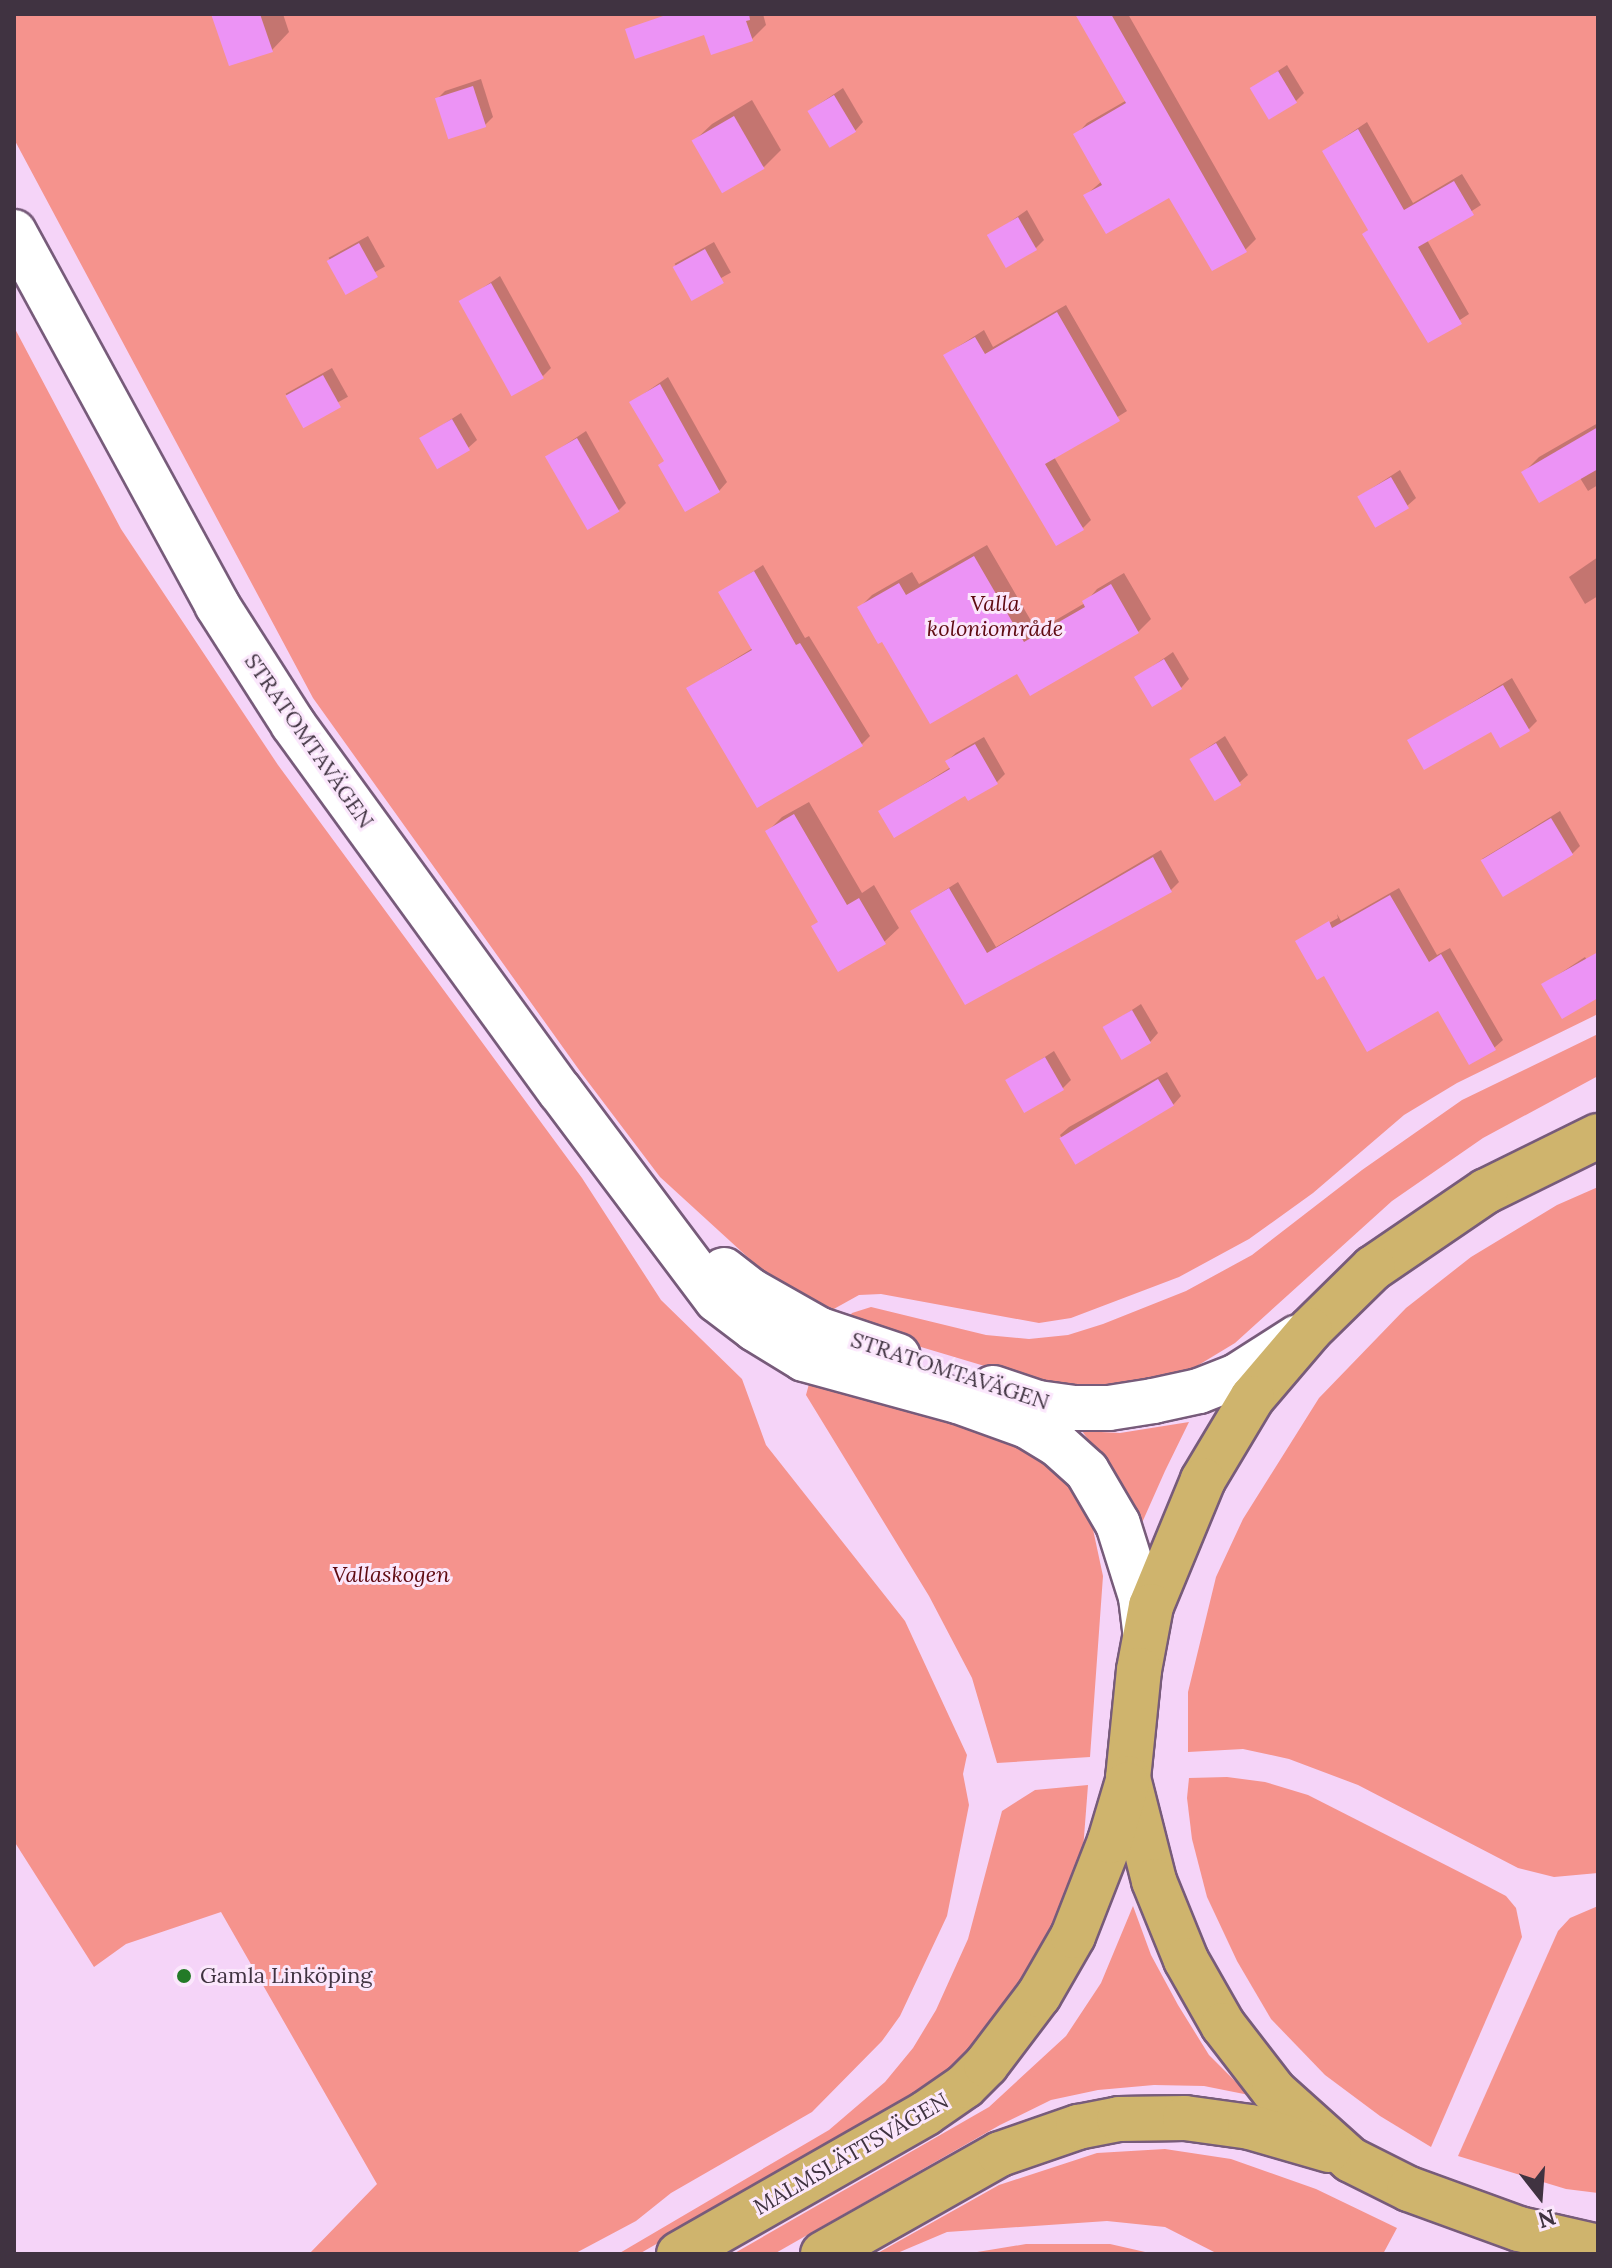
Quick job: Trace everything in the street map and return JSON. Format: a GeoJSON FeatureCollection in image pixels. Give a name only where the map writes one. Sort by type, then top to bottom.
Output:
{"type":"FeatureCollection","features":[{"type":"Feature","properties":{"kind":"main road"},"geometry":{"type":"LineString","coordinates":[[1351,2160],[1274,2091],[1223,2025],[1186,1960],[1166,1915],[1143,1847],[1128,1778],[1145,1632],[1170,1556],[1210,1466],[1252,1398],[1310,1330],[1373,1268],[1433,1224],[1533,1166],[1598,1136]]}},
{"type":"Feature","properties":{"kind":"main road","name":"MALMSLÄTTSVÄGEN"},"geometry":{"type":"LineString","coordinates":[[679,2254],[926,2113],[965,2086],[986,2065],[1023,2020],[1073,1936],[1110,1841],[1128,1778]]}},
{"type":"Feature","properties":{"kind":"main road"},"geometry":{"type":"LineString","coordinates":[[823,2254],[1000,2154],[1039,2138],[1119,2119],[1185,2118],[1250,2127],[1351,2160],[1409,2189],[1476,2216],[1552,2239],[1598,2247]]}},
{"type":"Feature","properties":{"kind":"main road"},"geometry":{"type":"LineString","coordinates":[[1409,2189],[1496,2254]]}},
{"type":"Feature","properties":{"kind":"street","name":"STRATOMTAVÄGEN"},"geometry":{"type":"LineString","coordinates":[[14,232],[217,605],[293,724],[717,1300],[755,1329],[804,1359],[958,1401],[1027,1426],[1057,1444],[1087,1471],[1118,1524],[1133,1563],[1145,1632]]}},
{"type":"Feature","properties":{"kind":"street","name":"STRATOMTAVÄGEN"},"geometry":{"type":"LineString","coordinates":[[655,1218],[751,1291],[820,1330],[1038,1403],[1109,1408],[1199,1391],[1237,1376],[1310,1330]]}},
{"type":"Feature","properties":{"kind":"green space","name":"Valla koloniområde"},"geometry":{"type":"Polygon","coordinates":[[[14,14],[1598,14],[1598,1014],[1457,1083],[1404,1115],[1313,1193],[1249,1239],[1179,1277],[1071,1318],[1039,1323],[881,1294],[859,1295],[832,1310],[765,1273],[660,1177],[582,1074],[313,698],[14,139],[14,14]]]}},
{"type":"Feature","properties":{"kind":"green space","name":"Vallaskogen"},"geometry":{"type":"Polygon","coordinates":[[[14,327],[121,529],[278,765],[582,1178],[661,1300],[742,1379],[766,1445],[905,1621],[967,1755],[963,1774],[969,1805],[947,1916],[900,2016],[882,2041],[812,2112],[671,2193],[636,2221],[574,2254],[309,2254],[377,2184],[221,1912],[126,1944],[94,1967],[14,1841],[14,327]]]}},
{"type":"Feature","properties":{"kind":"green space"},"geometry":{"type":"Polygon","coordinates":[[[1598,1034],[1598,1076],[1483,1138],[1392,1201],[1235,1343],[1192,1369],[1145,1387],[1061,1389],[844,1324],[852,1313],[871,1307],[986,1335],[1029,1339],[1068,1335],[1103,1324],[1186,1291],[1252,1255],[1362,1170],[1462,1100],[1598,1034]]]}},
{"type":"Feature","properties":{"kind":"green space"},"geometry":{"type":"Polygon","coordinates":[[[1598,1187],[1598,1873],[1554,1877],[1518,1868],[1358,1785],[1289,1759],[1243,1749],[1188,1752],[1188,1692],[1216,1577],[1243,1519],[1319,1398],[1406,1308],[1471,1257],[1557,1205],[1598,1187]]]}},
{"type":"Feature","properties":{"kind":"green space"},"geometry":{"type":"Polygon","coordinates":[[[812,1373],[1007,1431],[1055,1465],[1091,1520],[1103,1576],[1090,1757],[997,1763],[972,1678],[929,1596],[806,1395],[812,1373]]]}},
{"type":"Feature","properties":{"kind":"green space"},"geometry":{"type":"Polygon","coordinates":[[[1189,1422],[1141,1525],[1126,1492],[1082,1431],[1120,1433],[1189,1422]]]}},
{"type":"Feature","properties":{"kind":"green space"},"geometry":{"type":"Polygon","coordinates":[[[1227,1777],[1265,1782],[1308,1795],[1506,1896],[1516,1908],[1522,1937],[1431,2147],[1380,2116],[1325,2075],[1271,2019],[1237,1961],[1207,1897],[1192,1839],[1187,1798],[1189,1778],[1227,1777]]]}},
{"type":"Feature","properties":{"kind":"green space"},"geometry":{"type":"Polygon","coordinates":[[[1088,1785],[1083,1850],[1067,1904],[1043,1953],[982,2039],[936,2080],[884,2113],[639,2254],[618,2254],[829,2130],[885,2082],[913,2048],[936,2010],[968,1939],[1002,1811],[1035,1790],[1088,1785]]]}},
{"type":"Feature","properties":{"kind":"green space"},"geometry":{"type":"Polygon","coordinates":[[[1133,1906],[1151,1955],[1178,2005],[1209,2055],[1249,2095],[1204,2086],[1154,2085],[1098,2090],[1051,2100],[1000,2125],[774,2254],[733,2254],[989,2107],[1066,2036],[1101,1983],[1133,1906]]]}},
{"type":"Feature","properties":{"kind":"green space"},"geometry":{"type":"Polygon","coordinates":[[[1598,1906],[1598,2193],[1566,2189],[1458,2156],[1558,1931],[1570,1918],[1598,1906]]]}},
{"type":"Feature","properties":{"kind":"green space"},"geometry":{"type":"Polygon","coordinates":[[[1165,2149],[1231,2159],[1316,2189],[1397,2228],[1383,2254],[1218,2254],[1165,2227],[1107,2221],[947,2232],[895,2254],[876,2254],[999,2185],[1097,2153],[1165,2149]]]}},
{"type":"Feature","properties":{"kind":"green space"},"geometry":{"type":"Polygon","coordinates":[[[1026,2244],[1110,2244],[1154,2254],[965,2254],[1026,2244]]]}},
{"type":"Feature","properties":{"kind":"building"},"geometry":{"type":"Polygon","coordinates":[[[211,14],[260,14],[273,52],[229,66],[211,14]]]}},
{"type":"Feature","properties":{"kind":"building"},"geometry":{"type":"Polygon","coordinates":[[[669,14],[749,14],[750,20],[746,21],[753,41],[711,55],[704,35],[635,59],[625,29],[669,14]]]}},
{"type":"Feature","properties":{"kind":"building"},"geometry":{"type":"Polygon","coordinates":[[[1075,14],[1111,14],[1247,252],[1212,271],[1169,198],[1106,234],[1083,195],[1102,185],[1073,134],[1126,103],[1075,14]]]}},
{"type":"Feature","properties":{"kind":"building"},"geometry":{"type":"Polygon","coordinates":[[[1278,71],[1297,103],[1269,120],[1250,88],[1278,71]]]}},
{"type":"Feature","properties":{"kind":"building"},"geometry":{"type":"Polygon","coordinates":[[[473,86],[486,127],[448,139],[435,98],[473,86]]]}},
{"type":"Feature","properties":{"kind":"building"},"geometry":{"type":"Polygon","coordinates":[[[834,95],[856,132],[830,148],[807,111],[834,95]]]}},
{"type":"Feature","properties":{"kind":"building"},"geometry":{"type":"Polygon","coordinates":[[[734,116],[765,169],[722,193],[692,140],[734,116]]]}},
{"type":"Feature","properties":{"kind":"building"},"geometry":{"type":"Polygon","coordinates":[[[1358,129],[1404,210],[1454,181],[1474,215],[1418,247],[1462,324],[1428,343],[1362,234],[1368,230],[1322,151],[1358,129]]]}},
{"type":"Feature","properties":{"kind":"building"},"geometry":{"type":"Polygon","coordinates":[[[1018,217],[1037,250],[1006,268],[987,235],[1018,217]]]}},
{"type":"Feature","properties":{"kind":"building"},"geometry":{"type":"Polygon","coordinates":[[[359,243],[378,277],[346,295],[327,261],[359,243]]]}},
{"type":"Feature","properties":{"kind":"building"},"geometry":{"type":"Polygon","coordinates":[[[705,249],[724,283],[692,301],[673,267],[705,249]]]}},
{"type":"Feature","properties":{"kind":"building"},"geometry":{"type":"Polygon","coordinates":[[[491,283],[544,378],[511,396],[459,301],[491,283]]]}},
{"type":"Feature","properties":{"kind":"building"},"geometry":{"type":"Polygon","coordinates":[[[1057,312],[1120,421],[1045,464],[1084,530],[1056,546],[943,355],[975,337],[985,354],[1057,312]]]}},
{"type":"Feature","properties":{"kind":"building"},"geometry":{"type":"Polygon","coordinates":[[[323,375],[341,407],[303,428],[285,396],[323,375]]]}},
{"type":"Feature","properties":{"kind":"building"},"geometry":{"type":"Polygon","coordinates":[[[660,384],[720,492],[685,512],[658,465],[664,461],[629,402],[660,384]]]}},
{"type":"Feature","properties":{"kind":"building"},"geometry":{"type":"Polygon","coordinates":[[[452,419],[470,450],[437,469],[419,438],[452,419]]]}},
{"type":"Feature","properties":{"kind":"building"},"geometry":{"type":"Polygon","coordinates":[[[1598,427],[1598,469],[1539,503],[1521,472],[1598,427]]]}},
{"type":"Feature","properties":{"kind":"building"},"geometry":{"type":"Polygon","coordinates":[[[577,438],[620,512],[587,530],[545,457],[577,438]]]}},
{"type":"Feature","properties":{"kind":"building"},"geometry":{"type":"Polygon","coordinates":[[[1391,477],[1409,508],[1375,528],[1357,496],[1391,477]]]}},
{"type":"Feature","properties":{"kind":"building"},"geometry":{"type":"Polygon","coordinates":[[[974,556],[1024,642],[1085,607],[1082,601],[1111,584],[1139,633],[1030,696],[1017,674],[930,724],[882,642],[878,644],[857,607],[899,583],[906,595],[974,556]]]}},
{"type":"Feature","properties":{"kind":"building"},"geometry":{"type":"Polygon","coordinates":[[[754,571],[796,645],[800,643],[863,746],[757,808],[686,688],[752,650],[718,592],[754,571]]]}},
{"type":"Feature","properties":{"kind":"building"},"geometry":{"type":"Polygon","coordinates":[[[1164,659],[1182,689],[1152,707],[1134,677],[1164,659]]]}},
{"type":"Feature","properties":{"kind":"building"},"geometry":{"type":"Polygon","coordinates":[[[1503,685],[1530,731],[1500,748],[1491,732],[1424,770],[1407,740],[1503,685]]]}},
{"type":"Feature","properties":{"kind":"building"},"geometry":{"type":"Polygon","coordinates":[[[1216,743],[1241,785],[1215,801],[1189,759],[1216,743]]]}},
{"type":"Feature","properties":{"kind":"building"},"geometry":{"type":"Polygon","coordinates":[[[975,744],[998,784],[968,801],[965,796],[894,838],[878,811],[950,769],[945,761],[975,744]]]}},
{"type":"Feature","properties":{"kind":"building"},"geometry":{"type":"Polygon","coordinates":[[[794,814],[847,905],[859,898],[886,944],[838,972],[811,926],[818,922],[765,831],[794,814]]]}},
{"type":"Feature","properties":{"kind":"building"},"geometry":{"type":"Polygon","coordinates":[[[1551,818],[1573,855],[1503,897],[1481,860],[1551,818]]]}},
{"type":"Feature","properties":{"kind":"building"},"geometry":{"type":"Polygon","coordinates":[[[1153,857],[1172,892],[965,1005],[910,911],[949,888],[987,953],[1153,857]]]}},
{"type":"Feature","properties":{"kind":"building"},"geometry":{"type":"Polygon","coordinates":[[[1390,895],[1429,962],[1441,954],[1496,1050],[1469,1065],[1438,1011],[1367,1052],[1324,976],[1317,980],[1295,941],[1329,921],[1332,928],[1390,895]]]}},
{"type":"Feature","properties":{"kind":"building"},"geometry":{"type":"Polygon","coordinates":[[[1598,952],[1598,998],[1562,1019],[1541,984],[1598,952]]]}},
{"type":"Feature","properties":{"kind":"building"},"geometry":{"type":"Polygon","coordinates":[[[1132,1010],[1151,1043],[1122,1060],[1103,1027],[1132,1010]]]}},
{"type":"Feature","properties":{"kind":"building"},"geometry":{"type":"Polygon","coordinates":[[[1045,1057],[1064,1090],[1024,1113],[1005,1080],[1045,1057]]]}},
{"type":"Feature","properties":{"kind":"building"},"geometry":{"type":"Polygon","coordinates":[[[1158,1079],[1174,1106],[1075,1165],[1059,1138],[1158,1079]]]}},
{"type":"Feature","properties":{"kind":"place","name":"Gamla Linköping"},"geometry":{"type":"Point","coordinates":[184,1976]}}]}
